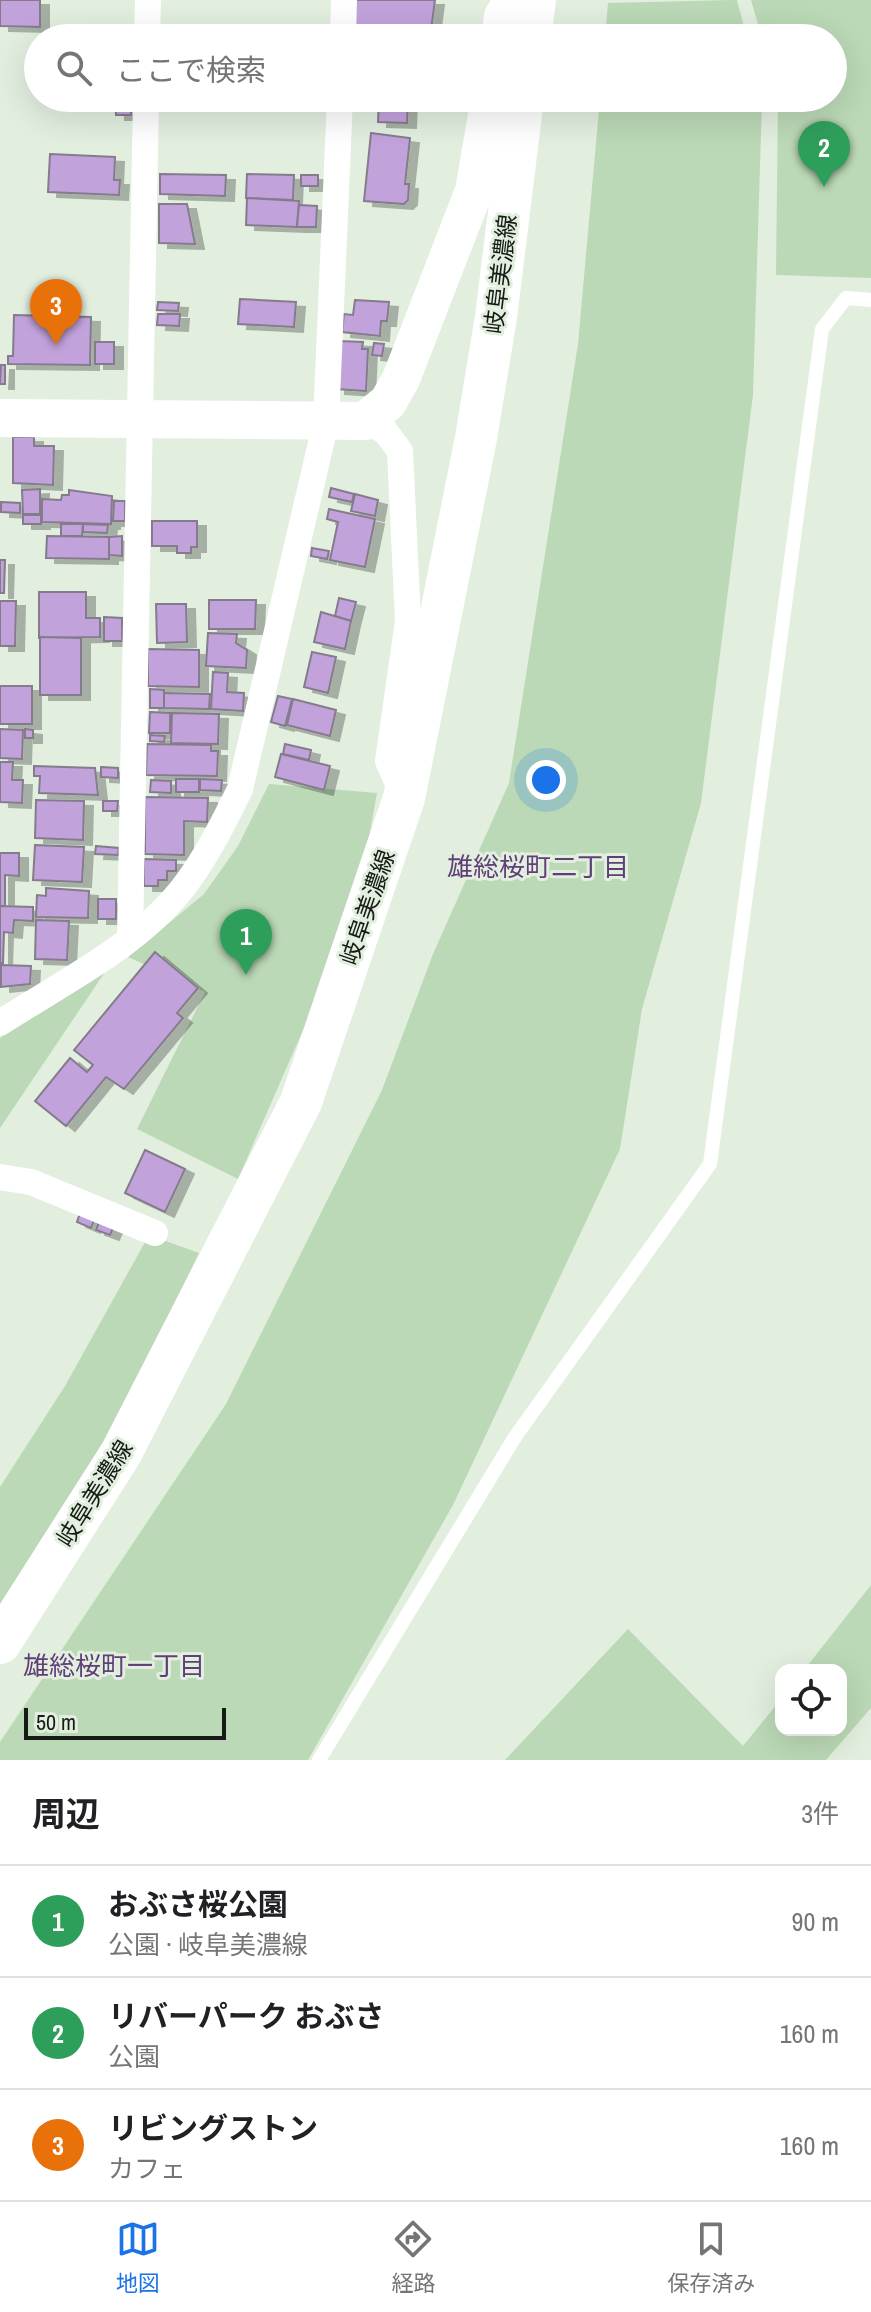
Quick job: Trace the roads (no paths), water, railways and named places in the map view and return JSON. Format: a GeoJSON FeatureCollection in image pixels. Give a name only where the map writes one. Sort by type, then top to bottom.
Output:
{"type":"FeatureCollection","features":[{"type":"Feature","properties":{"kind":"main road"},"geometry":{"type":"LineString","coordinates":[[532,24],[535,0]]}},
{"type":"Feature","properties":{"kind":"main road","name":"岐阜美濃線"},"geometry":{"type":"LineString","coordinates":[[0,1643],[121,1453],[301,1102],[404,798],[476,438],[496,317],[521,112]]}},
{"type":"Feature","properties":{"kind":"street"},"geometry":{"type":"LineString","coordinates":[[147,24],[148,0]]}},
{"type":"Feature","properties":{"kind":"street"},"geometry":{"type":"LineString","coordinates":[[343,24],[344,0]]}},
{"type":"Feature","properties":{"kind":"street"},"geometry":{"type":"LineString","coordinates":[[502,24],[503,16],[514,0]]}},
{"type":"Feature","properties":{"kind":"street"},"geometry":{"type":"LineString","coordinates":[[130,938],[146,112]]}},
{"type":"Feature","properties":{"kind":"street"},"geometry":{"type":"LineString","coordinates":[[0,1023],[130,938],[180,891],[215,842],[240,789],[326,422],[339,112]]}},
{"type":"Feature","properties":{"kind":"street"},"geometry":{"type":"LineString","coordinates":[[365,421],[388,402],[413,350],[474,191],[488,112]]}},
{"type":"Feature","properties":{"kind":"street"},"geometry":{"type":"LineString","coordinates":[[0,418],[365,421],[385,431],[400,451],[408,621],[388,761],[404,798]]}},
{"type":"Feature","properties":{"kind":"street"},"geometry":{"type":"LineString","coordinates":[[0,1177],[31,1182],[155,1233]]}},
{"type":"Feature","properties":{"kind":"lane"},"geometry":{"type":"LineString","coordinates":[[319,1760],[515,1437],[710,1164],[822,329],[846,298],[871,300]]}},
{"type":"Feature","properties":{"kind":"place","name":"リバーパーク おぶさ"},"geometry":{"type":"Point","coordinates":[824,187]}},
{"type":"Feature","properties":{"kind":"place","name":"リビングストン"},"geometry":{"type":"Point","coordinates":[56,345]}},
{"type":"Feature","properties":{"kind":"place","name":"おぶさ桜公園"},"geometry":{"type":"Point","coordinates":[246,975]}},
{"type":"Feature","properties":{"kind":"district","name":"雄総桜町二丁目"},"geometry":{"type":"Point","coordinates":[538,866]}},
{"type":"Feature","properties":{"kind":"district","name":"雄総桜町一丁目"},"geometry":{"type":"Point","coordinates":[114,1665]}}]}
